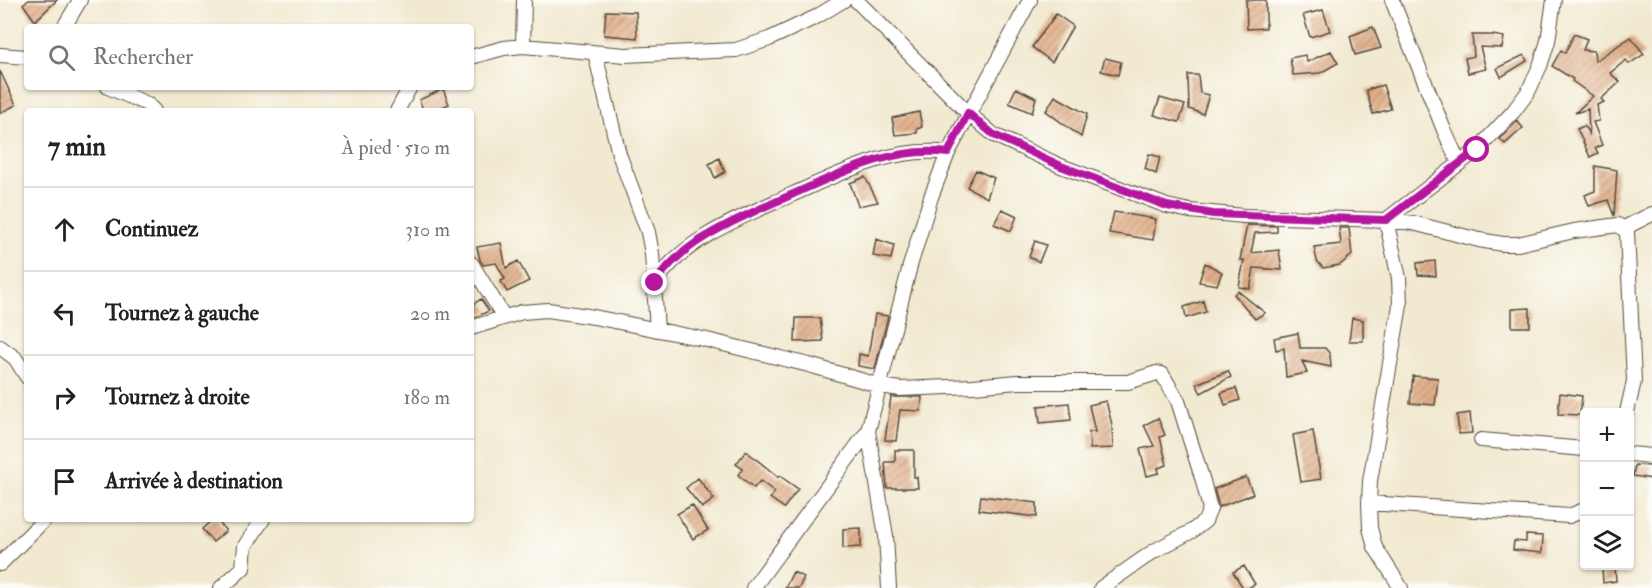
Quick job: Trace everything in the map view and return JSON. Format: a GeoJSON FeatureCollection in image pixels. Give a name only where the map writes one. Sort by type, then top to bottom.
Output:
{"type":"FeatureCollection","features":[{"type":"Feature","properties":{"kind":"street"},"geometry":{"type":"LineString","coordinates":[[66,24],[80,0]]}},
{"type":"Feature","properties":{"kind":"street"},"geometry":{"type":"LineString","coordinates":[[523,46],[524,0]]}},
{"type":"Feature","properties":{"kind":"street"},"geometry":{"type":"LineString","coordinates":[[474,56],[504,48],[523,46],[625,55],[736,50],[769,39],[816,17],[844,0]]}},
{"type":"Feature","properties":{"kind":"street"},"geometry":{"type":"LineString","coordinates":[[856,0],[939,81],[968,113],[994,135],[1030,153],[1167,206],[1213,214],[1413,223],[1503,244],[1518,244],[1574,231],[1618,225],[1624,228],[1628,232],[1634,381],[1628,408]]}},
{"type":"Feature","properties":{"kind":"street"},"geometry":{"type":"LineString","coordinates":[[753,588],[868,431],[910,266],[931,197],[948,153],[968,113],[1030,0]]}},
{"type":"Feature","properties":{"kind":"street"},"geometry":{"type":"LineString","coordinates":[[1392,0],[1459,163]]}},
{"type":"Feature","properties":{"kind":"street"},"geometry":{"type":"LineString","coordinates":[[1386,220],[1477,150],[1513,112],[1528,92],[1540,66],[1548,41],[1554,0]]}},
{"type":"Feature","properties":{"kind":"street"},"geometry":{"type":"LineString","coordinates":[[595,53],[619,154],[648,232],[655,283],[657,330]]}},
{"type":"Feature","properties":{"kind":"street"},"geometry":{"type":"LineString","coordinates":[[0,55],[24,57]]}},
{"type":"Feature","properties":{"kind":"street"},"geometry":{"type":"LineString","coordinates":[[114,90],[150,108]]}},
{"type":"Feature","properties":{"kind":"street"},"geometry":{"type":"LineString","coordinates":[[399,108],[408,90]]}},
{"type":"Feature","properties":{"kind":"street"},"geometry":{"type":"LineString","coordinates":[[655,283],[685,252],[740,218],[869,163],[934,151],[948,153]]}},
{"type":"Feature","properties":{"kind":"street"},"geometry":{"type":"LineString","coordinates":[[1624,228],[1652,214]]}},
{"type":"Feature","properties":{"kind":"street"},"geometry":{"type":"LineString","coordinates":[[1386,220],[1399,278],[1400,305],[1370,481],[1370,528],[1375,547],[1401,588]]}},
{"type":"Feature","properties":{"kind":"street"},"geometry":{"type":"LineString","coordinates":[[474,267],[504,317]]}},
{"type":"Feature","properties":{"kind":"street"},"geometry":{"type":"LineString","coordinates":[[474,327],[522,312],[548,310],[657,330],[809,365],[881,386],[900,389],[1018,382],[1128,382],[1157,373],[1162,374],[1178,401],[1209,508],[1205,522],[1154,551],[1101,588]]}},
{"type":"Feature","properties":{"kind":"street"},"geometry":{"type":"LineString","coordinates":[[0,347],[15,358],[24,372]]}},
{"type":"Feature","properties":{"kind":"street"},"geometry":{"type":"LineString","coordinates":[[868,431],[886,536],[889,588]]}},
{"type":"Feature","properties":{"kind":"street"},"geometry":{"type":"LineString","coordinates":[[1481,440],[1580,449]]}},
{"type":"Feature","properties":{"kind":"street"},"geometry":{"type":"LineString","coordinates":[[1634,454],[1652,456]]}},
{"type":"Feature","properties":{"kind":"street"},"geometry":{"type":"LineString","coordinates":[[1369,503],[1569,516],[1580,512]]}},
{"type":"Feature","properties":{"kind":"street"},"geometry":{"type":"LineString","coordinates":[[0,564],[42,522]]}},
{"type":"Feature","properties":{"kind":"street"},"geometry":{"type":"LineString","coordinates":[[221,588],[243,568],[245,546],[261,522]]}},
{"type":"Feature","properties":{"kind":"building"},"geometry":{"type":"Polygon","coordinates":[[[29,0],[57,0],[35,21],[23,4],[29,0]]]}},
{"type":"Feature","properties":{"kind":"building"},"geometry":{"type":"Polygon","coordinates":[[[1246,0],[1266,0],[1266,28],[1247,29],[1246,0]]]}},
{"type":"Feature","properties":{"kind":"building"},"geometry":{"type":"Polygon","coordinates":[[[1323,10],[1330,31],[1310,37],[1303,15],[1323,10]]]}},
{"type":"Feature","properties":{"kind":"building"},"geometry":{"type":"Polygon","coordinates":[[[606,11],[636,12],[637,38],[604,35],[606,11]]]}},
{"type":"Feature","properties":{"kind":"building"},"geometry":{"type":"Polygon","coordinates":[[[1056,14],[1073,26],[1052,62],[1032,47],[1056,14]]]}},
{"type":"Feature","properties":{"kind":"building"},"geometry":{"type":"Polygon","coordinates":[[[1373,27],[1381,48],[1355,55],[1350,36],[1373,27]]]}},
{"type":"Feature","properties":{"kind":"building"},"geometry":{"type":"Polygon","coordinates":[[[1574,34],[1587,39],[1583,50],[1594,51],[1595,61],[1631,37],[1644,54],[1629,64],[1626,60],[1610,73],[1620,82],[1601,99],[1604,102],[1597,105],[1599,121],[1593,122],[1602,145],[1595,148],[1598,153],[1590,157],[1577,129],[1584,126],[1589,134],[1588,109],[1575,113],[1593,96],[1572,81],[1573,79],[1552,66],[1561,50],[1565,53],[1574,34]]]}},
{"type":"Feature","properties":{"kind":"building"},"geometry":{"type":"Polygon","coordinates":[[[1472,35],[1504,37],[1502,48],[1480,47],[1486,69],[1468,73],[1465,58],[1474,56],[1472,35]]]}},
{"type":"Feature","properties":{"kind":"building"},"geometry":{"type":"Polygon","coordinates":[[[1331,51],[1338,63],[1320,73],[1293,75],[1290,58],[1305,55],[1307,62],[1331,51]]]}},
{"type":"Feature","properties":{"kind":"building"},"geometry":{"type":"Polygon","coordinates":[[[1524,55],[1527,61],[1501,77],[1497,68],[1524,55]]]}},
{"type":"Feature","properties":{"kind":"building"},"geometry":{"type":"Polygon","coordinates":[[[1105,58],[1121,62],[1118,75],[1101,71],[1105,58]]]}},
{"type":"Feature","properties":{"kind":"building"},"geometry":{"type":"Polygon","coordinates":[[[0,71],[16,105],[0,113],[0,71]]]}},
{"type":"Feature","properties":{"kind":"building"},"geometry":{"type":"Polygon","coordinates":[[[1188,75],[1198,75],[1200,93],[1209,95],[1203,114],[1189,109],[1188,75]]]}},
{"type":"Feature","properties":{"kind":"building"},"geometry":{"type":"Polygon","coordinates":[[[1383,85],[1391,109],[1373,114],[1366,90],[1383,85]]]}},
{"type":"Feature","properties":{"kind":"building"},"geometry":{"type":"Polygon","coordinates":[[[1016,88],[1036,98],[1032,113],[1009,103],[1016,88]]]}},
{"type":"Feature","properties":{"kind":"building"},"geometry":{"type":"Polygon","coordinates":[[[443,90],[449,104],[440,108],[423,108],[419,100],[443,90]]]}},
{"type":"Feature","properties":{"kind":"building"},"geometry":{"type":"Polygon","coordinates":[[[1055,96],[1087,114],[1081,137],[1046,111],[1055,96]]]}},
{"type":"Feature","properties":{"kind":"building"},"geometry":{"type":"Polygon","coordinates":[[[1160,98],[1185,105],[1179,122],[1154,115],[1160,98]]]}},
{"type":"Feature","properties":{"kind":"building"},"geometry":{"type":"Polygon","coordinates":[[[919,112],[922,127],[917,129],[917,133],[895,135],[892,118],[919,112]]]}},
{"type":"Feature","properties":{"kind":"building"},"geometry":{"type":"Polygon","coordinates":[[[1517,121],[1523,128],[1505,144],[1500,139],[1517,121]]]}},
{"type":"Feature","properties":{"kind":"building"},"geometry":{"type":"Polygon","coordinates":[[[1149,154],[1160,157],[1156,174],[1145,169],[1149,154]]]}},
{"type":"Feature","properties":{"kind":"building"},"geometry":{"type":"Polygon","coordinates":[[[719,158],[725,172],[715,178],[709,164],[719,158]]]}},
{"type":"Feature","properties":{"kind":"building"},"geometry":{"type":"Polygon","coordinates":[[[1595,166],[1617,170],[1614,216],[1608,200],[1589,206],[1585,195],[1595,191],[1595,166]]]}},
{"type":"Feature","properties":{"kind":"building"},"geometry":{"type":"Polygon","coordinates":[[[976,170],[994,178],[987,198],[967,187],[976,170]]]}},
{"type":"Feature","properties":{"kind":"building"},"geometry":{"type":"Polygon","coordinates":[[[865,177],[878,202],[858,206],[850,183],[865,177]]]}},
{"type":"Feature","properties":{"kind":"building"},"geometry":{"type":"Polygon","coordinates":[[[1002,209],[1017,216],[1011,231],[994,224],[1002,209]]]}},
{"type":"Feature","properties":{"kind":"building"},"geometry":{"type":"Polygon","coordinates":[[[1114,212],[1156,219],[1153,240],[1109,233],[1114,212]]]}},
{"type":"Feature","properties":{"kind":"building"},"geometry":{"type":"Polygon","coordinates":[[[1247,225],[1277,226],[1277,232],[1255,233],[1251,253],[1279,250],[1282,270],[1254,268],[1250,289],[1239,287],[1244,260],[1240,260],[1247,225]]]}},
{"type":"Feature","properties":{"kind":"building"},"geometry":{"type":"Polygon","coordinates":[[[1339,228],[1349,228],[1352,255],[1340,265],[1323,268],[1317,261],[1314,247],[1341,244],[1339,228]]]}},
{"type":"Feature","properties":{"kind":"building"},"geometry":{"type":"Polygon","coordinates":[[[876,239],[894,245],[891,259],[873,256],[876,239]]]}},
{"type":"Feature","properties":{"kind":"building"},"geometry":{"type":"Polygon","coordinates":[[[1035,241],[1046,245],[1039,262],[1029,257],[1035,241]]]}},
{"type":"Feature","properties":{"kind":"building"},"geometry":{"type":"Polygon","coordinates":[[[501,243],[506,268],[518,261],[529,281],[507,292],[501,281],[505,279],[496,263],[483,265],[477,247],[501,243]]]}},
{"type":"Feature","properties":{"kind":"building"},"geometry":{"type":"Polygon","coordinates":[[[1435,261],[1436,276],[1418,275],[1417,263],[1435,261]]]}},
{"type":"Feature","properties":{"kind":"building"},"geometry":{"type":"Polygon","coordinates":[[[1205,263],[1222,272],[1217,285],[1199,282],[1205,263]]]}},
{"type":"Feature","properties":{"kind":"building"},"geometry":{"type":"Polygon","coordinates":[[[1238,291],[1265,313],[1255,319],[1234,294],[1238,291]]]}},
{"type":"Feature","properties":{"kind":"building"},"geometry":{"type":"Polygon","coordinates":[[[481,299],[489,311],[474,318],[474,304],[481,299]]]}},
{"type":"Feature","properties":{"kind":"building"},"geometry":{"type":"Polygon","coordinates":[[[1203,301],[1206,312],[1186,318],[1184,307],[1203,301]]]}},
{"type":"Feature","properties":{"kind":"building"},"geometry":{"type":"Polygon","coordinates":[[[1530,308],[1530,327],[1512,327],[1512,309],[1530,308]]]}},
{"type":"Feature","properties":{"kind":"building"},"geometry":{"type":"Polygon","coordinates":[[[875,314],[888,316],[875,369],[858,366],[859,354],[868,356],[875,314]]]}},
{"type":"Feature","properties":{"kind":"building"},"geometry":{"type":"Polygon","coordinates":[[[796,318],[820,318],[823,341],[795,342],[796,318]]]}},
{"type":"Feature","properties":{"kind":"building"},"geometry":{"type":"Polygon","coordinates":[[[1352,318],[1363,320],[1363,341],[1349,341],[1352,318]]]}},
{"type":"Feature","properties":{"kind":"building"},"geometry":{"type":"Polygon","coordinates":[[[1298,333],[1300,348],[1325,348],[1330,354],[1331,367],[1302,361],[1307,373],[1286,377],[1284,348],[1276,350],[1274,338],[1298,333]]]}},
{"type":"Feature","properties":{"kind":"building"},"geometry":{"type":"Polygon","coordinates":[[[1228,371],[1231,377],[1201,393],[1196,384],[1228,371]]]}},
{"type":"Feature","properties":{"kind":"building"},"geometry":{"type":"Polygon","coordinates":[[[1413,376],[1438,378],[1435,405],[1410,403],[1413,376]]]}},
{"type":"Feature","properties":{"kind":"building"},"geometry":{"type":"Polygon","coordinates":[[[1236,388],[1240,400],[1225,405],[1221,393],[1236,388]]]}},
{"type":"Feature","properties":{"kind":"building"},"geometry":{"type":"Polygon","coordinates":[[[1560,393],[1582,396],[1580,415],[1558,414],[1560,393]]]}},
{"type":"Feature","properties":{"kind":"building"},"geometry":{"type":"Polygon","coordinates":[[[891,397],[922,397],[921,411],[900,410],[896,441],[885,440],[891,397]]]}},
{"type":"Feature","properties":{"kind":"building"},"geometry":{"type":"Polygon","coordinates":[[[1106,401],[1112,425],[1113,448],[1090,449],[1089,432],[1095,432],[1089,405],[1106,401]]]}},
{"type":"Feature","properties":{"kind":"building"},"geometry":{"type":"Polygon","coordinates":[[[1069,403],[1071,420],[1040,423],[1038,406],[1069,403]]]}},
{"type":"Feature","properties":{"kind":"building"},"geometry":{"type":"Polygon","coordinates":[[[1470,413],[1472,433],[1459,434],[1457,415],[1470,413]]]}},
{"type":"Feature","properties":{"kind":"building"},"geometry":{"type":"Polygon","coordinates":[[[1158,418],[1165,435],[1160,437],[1167,465],[1158,468],[1159,473],[1147,476],[1140,449],[1154,446],[1144,425],[1158,418]]]}},
{"type":"Feature","properties":{"kind":"building"},"geometry":{"type":"Polygon","coordinates":[[[1313,431],[1321,479],[1301,482],[1293,435],[1313,431]]]}},
{"type":"Feature","properties":{"kind":"building"},"geometry":{"type":"Polygon","coordinates":[[[895,450],[914,450],[914,477],[917,477],[918,488],[887,488],[885,462],[895,462],[895,450]]]}},
{"type":"Feature","properties":{"kind":"building"},"geometry":{"type":"Polygon","coordinates":[[[746,451],[778,477],[780,476],[798,489],[784,508],[770,498],[775,492],[760,481],[754,488],[738,475],[743,469],[736,464],[746,451]]]}},
{"type":"Feature","properties":{"kind":"building"},"geometry":{"type":"Polygon","coordinates":[[[1635,465],[1652,466],[1652,479],[1634,476],[1635,465]]]}},
{"type":"Feature","properties":{"kind":"building"},"geometry":{"type":"Polygon","coordinates":[[[1246,477],[1253,494],[1219,507],[1214,489],[1246,477]]]}},
{"type":"Feature","properties":{"kind":"building"},"geometry":{"type":"Polygon","coordinates":[[[698,478],[714,499],[702,508],[686,488],[698,478]]]}},
{"type":"Feature","properties":{"kind":"building"},"geometry":{"type":"Polygon","coordinates":[[[981,496],[1037,503],[1037,517],[979,510],[981,496]]]}},
{"type":"Feature","properties":{"kind":"building"},"geometry":{"type":"Polygon","coordinates":[[[692,505],[708,530],[693,539],[677,514],[692,505]]]}},
{"type":"Feature","properties":{"kind":"building"},"geometry":{"type":"Polygon","coordinates":[[[210,522],[218,522],[226,531],[213,542],[202,529],[210,522]]]}},
{"type":"Feature","properties":{"kind":"building"},"geometry":{"type":"Polygon","coordinates":[[[861,528],[861,547],[843,548],[843,529],[861,528]]]}},
{"type":"Feature","properties":{"kind":"building"},"geometry":{"type":"Polygon","coordinates":[[[1526,535],[1543,536],[1542,553],[1513,550],[1514,541],[1526,542],[1526,535]]]}},
{"type":"Feature","properties":{"kind":"building"},"geometry":{"type":"Polygon","coordinates":[[[1244,566],[1255,584],[1248,588],[1243,588],[1233,572],[1244,566]]]}},
{"type":"Feature","properties":{"kind":"building"},"geometry":{"type":"Polygon","coordinates":[[[1602,570],[1615,570],[1616,581],[1603,583],[1602,570]]]}},
{"type":"Feature","properties":{"kind":"building"},"geometry":{"type":"Polygon","coordinates":[[[793,572],[804,577],[799,588],[785,588],[793,572]]]}},
{"type":"Feature","properties":{"kind":"route"},"geometry":{"type":"LineString","coordinates":[[655,283],[685,252],[740,218],[869,163],[934,151],[948,153],[968,113],[994,135],[1061,166],[1167,206],[1213,214],[1386,220],[1477,150]]}}]}
